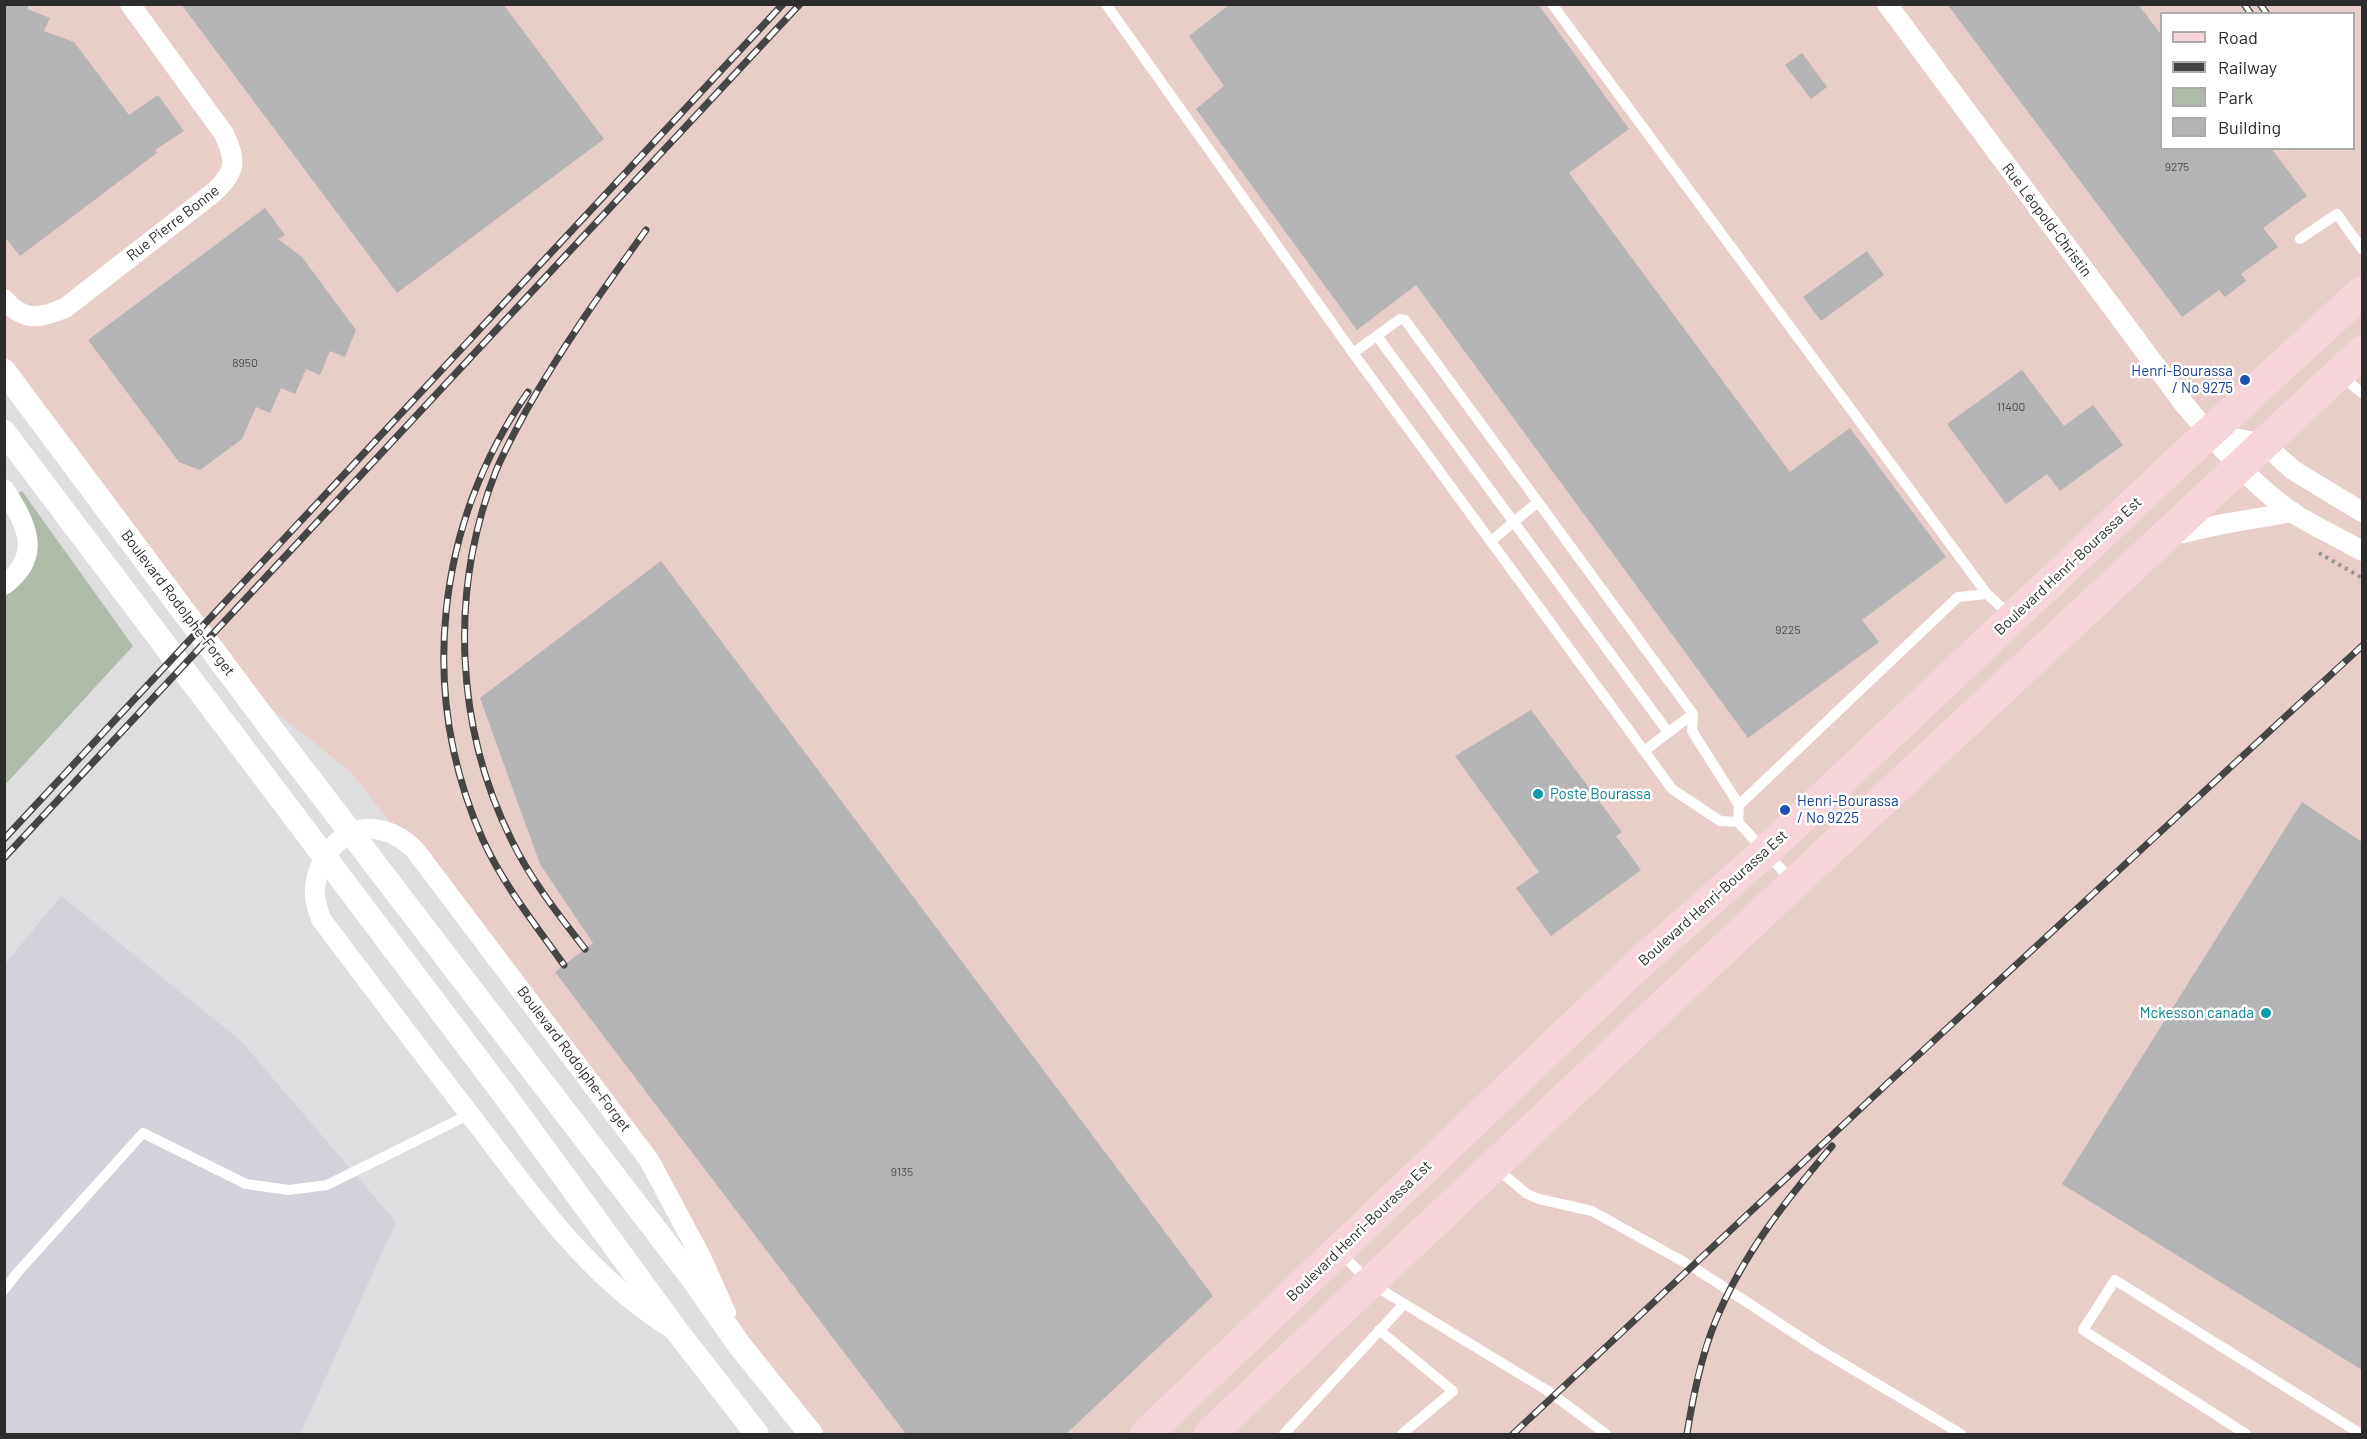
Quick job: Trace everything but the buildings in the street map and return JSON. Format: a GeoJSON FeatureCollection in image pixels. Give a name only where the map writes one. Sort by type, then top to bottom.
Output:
{"type":"FeatureCollection","features":[{"type":"Feature","properties":{"kind":"main road","name":"Boulevard Henri-Bourassa Est"},"geometry":{"type":"LineString","coordinates":[[1210,1434],[2167,536],[2234,447],[2362,292]]}},
{"type":"Feature","properties":{"kind":"main road","name":"Boulevard Henri-Bourassa Est"},"geometry":{"type":"LineString","coordinates":[[1157,1428],[1338,1251],[1643,960],[1764,853],[2013,618],[2234,447],[2351,384],[2362,352]]}},
{"type":"Feature","properties":{"kind":"street","name":"Rue Pierre Bonne"},"geometry":{"type":"LineString","coordinates":[[4,299],[13,309],[29,317],[46,316],[65,308],[213,193],[227,180],[234,165],[231,149],[224,134],[130,4]]}},
{"type":"Feature","properties":{"kind":"street","name":"Rue Léopold-Christin"},"geometry":{"type":"LineString","coordinates":[[1887,4],[2184,404],[2234,447]]}},
{"type":"Feature","properties":{"kind":"street","name":"Boulevard Rodolphe-Forget"},"geometry":{"type":"LineString","coordinates":[[4,371],[279,739],[693,1279],[740,1346],[811,1434]]}},
{"type":"Feature","properties":{"kind":"street","name":"Boulevard Rodolphe-Forget"},"geometry":{"type":"LineString","coordinates":[[4,432],[506,1097],[676,1330],[757,1434]]}},
{"type":"Feature","properties":{"kind":"street"},"geometry":{"type":"LineString","coordinates":[[2234,447],[2293,470],[2362,512]]}},
{"type":"Feature","properties":{"kind":"street"},"geometry":{"type":"LineString","coordinates":[[2234,447],[2293,512],[2362,551]]}},
{"type":"Feature","properties":{"kind":"street"},"geometry":{"type":"LineString","coordinates":[[4,489],[27,529],[28,552],[22,568],[4,585]]}},
{"type":"Feature","properties":{"kind":"street"},"geometry":{"type":"LineString","coordinates":[[2167,536],[2293,512]]}},
{"type":"Feature","properties":{"kind":"street","name":"Boulevard Rodolphe-Forget"},"geometry":{"type":"LineString","coordinates":[[676,1330],[650,1315],[594,1266],[543,1211],[321,920],[314,895],[317,872],[327,852],[343,837],[362,830],[382,830],[404,839],[416,850],[649,1160],[701,1257],[740,1346]]}},
{"type":"Feature","properties":{"kind":"lane"},"geometry":{"type":"LineString","coordinates":[[1106,4],[1353,353],[1672,789],[1720,821],[1738,822]]}},
{"type":"Feature","properties":{"kind":"lane"},"geometry":{"type":"LineString","coordinates":[[1552,4],[1987,594],[2013,618]]}},
{"type":"Feature","properties":{"kind":"lane"},"geometry":{"type":"LineString","coordinates":[[2300,239],[2337,214],[2362,249]]}},
{"type":"Feature","properties":{"kind":"lane"},"geometry":{"type":"LineString","coordinates":[[1353,353],[1400,319],[1405,320],[1693,714],[1692,731],[1739,805],[1738,822],[1764,853],[1795,884]]}},
{"type":"Feature","properties":{"kind":"lane"},"geometry":{"type":"LineString","coordinates":[[1377,336],[1668,732]]}},
{"type":"Feature","properties":{"kind":"lane"},"geometry":{"type":"LineString","coordinates":[[1491,541],[1538,502]]}},
{"type":"Feature","properties":{"kind":"lane"},"geometry":{"type":"LineString","coordinates":[[1739,805],[1958,597],[1987,594]]}},
{"type":"Feature","properties":{"kind":"lane"},"geometry":{"type":"LineString","coordinates":[[1644,751],[1693,714]]}},
{"type":"Feature","properties":{"kind":"lane"},"geometry":{"type":"LineString","coordinates":[[4,1290],[143,1133],[246,1184],[288,1190],[327,1185],[470,1114]]}},
{"type":"Feature","properties":{"kind":"lane"},"geometry":{"type":"LineString","coordinates":[[1494,1166],[1527,1194],[1539,1199],[1593,1211],[1693,1267],[1817,1348],[1961,1434]]}},
{"type":"Feature","properties":{"kind":"lane"},"geometry":{"type":"LineString","coordinates":[[1338,1251],[1370,1283],[1548,1391],[1602,1433]]}},
{"type":"Feature","properties":{"kind":"lane"},"geometry":{"type":"LineString","coordinates":[[2246,1434],[2083,1330],[2115,1280],[2361,1434]]}},
{"type":"Feature","properties":{"kind":"lane"},"geometry":{"type":"LineString","coordinates":[[1284,1434],[1404,1304]]}},
{"type":"Feature","properties":{"kind":"lane"},"geometry":{"type":"LineString","coordinates":[[1379,1330],[1453,1391],[1402,1434]]}},
{"type":"Feature","properties":{"kind":"path"},"geometry":{"type":"LineString","coordinates":[[2316,551],[2362,578]]}},
{"type":"Feature","properties":{"kind":"shaded area"},"geometry":{"type":"Polygon","coordinates":[[[4,5],[2362,5],[2362,1434],[811,1434],[740,1346],[630,1132],[351,772],[245,688],[5,383],[4,5]]]}},
{"type":"Feature","properties":{"kind":"shaded area"},"geometry":{"type":"Polygon","coordinates":[[[61,896],[240,1040],[396,1222],[300,1434],[5,1434],[5,964],[61,896]]]}},
{"type":"Feature","properties":{"kind":"green space"},"geometry":{"type":"Polygon","coordinates":[[[22,491],[133,646],[5,785],[4,585],[28,552],[8,498],[22,491]]]}},
{"type":"Feature","properties":{"kind":"railway"},"geometry":{"type":"LineString","coordinates":[[4,839],[783,4]]}},
{"type":"Feature","properties":{"kind":"railway"},"geometry":{"type":"LineString","coordinates":[[4,858],[800,4]]}},
{"type":"Feature","properties":{"kind":"railway"},"geometry":{"type":"LineString","coordinates":[[2244,4],[2250,12]]}},
{"type":"Feature","properties":{"kind":"railway"},"geometry":{"type":"LineString","coordinates":[[2260,4],[2266,12]]}},
{"type":"Feature","properties":{"kind":"railway"},"geometry":{"type":"LineString","coordinates":[[585,949],[528,869],[512,841],[493,797],[479,752],[469,705],[465,658],[465,610],[471,563],[481,516],[503,456],[554,364],[646,230]]}},
{"type":"Feature","properties":{"kind":"railway"},"geometry":{"type":"LineString","coordinates":[[528,392],[497,443],[473,497],[456,553],[446,610],[444,668],[449,726],[462,784],[483,840],[510,889],[564,965]]}},
{"type":"Feature","properties":{"kind":"railway"},"geometry":{"type":"LineString","coordinates":[[1513,1434],[1890,1081],[2362,646]]}},
{"type":"Feature","properties":{"kind":"railway"},"geometry":{"type":"LineString","coordinates":[[1687,1434],[1702,1362],[1716,1320],[1739,1272],[1767,1228],[1832,1146]]}},
{"type":"Feature","properties":{"kind":"place","name":"Henri-Bourassa / No 9275"},"geometry":{"type":"Point","coordinates":[2245,380]}},
{"type":"Feature","properties":{"kind":"place","name":"Poste Bourassa"},"geometry":{"type":"Point","coordinates":[1538,794]}},
{"type":"Feature","properties":{"kind":"place","name":"Henri-Bourassa / No 9225"},"geometry":{"type":"Point","coordinates":[1785,810]}},
{"type":"Feature","properties":{"kind":"place","name":"Mckesson canada"},"geometry":{"type":"Point","coordinates":[2266,1013]}}]}
